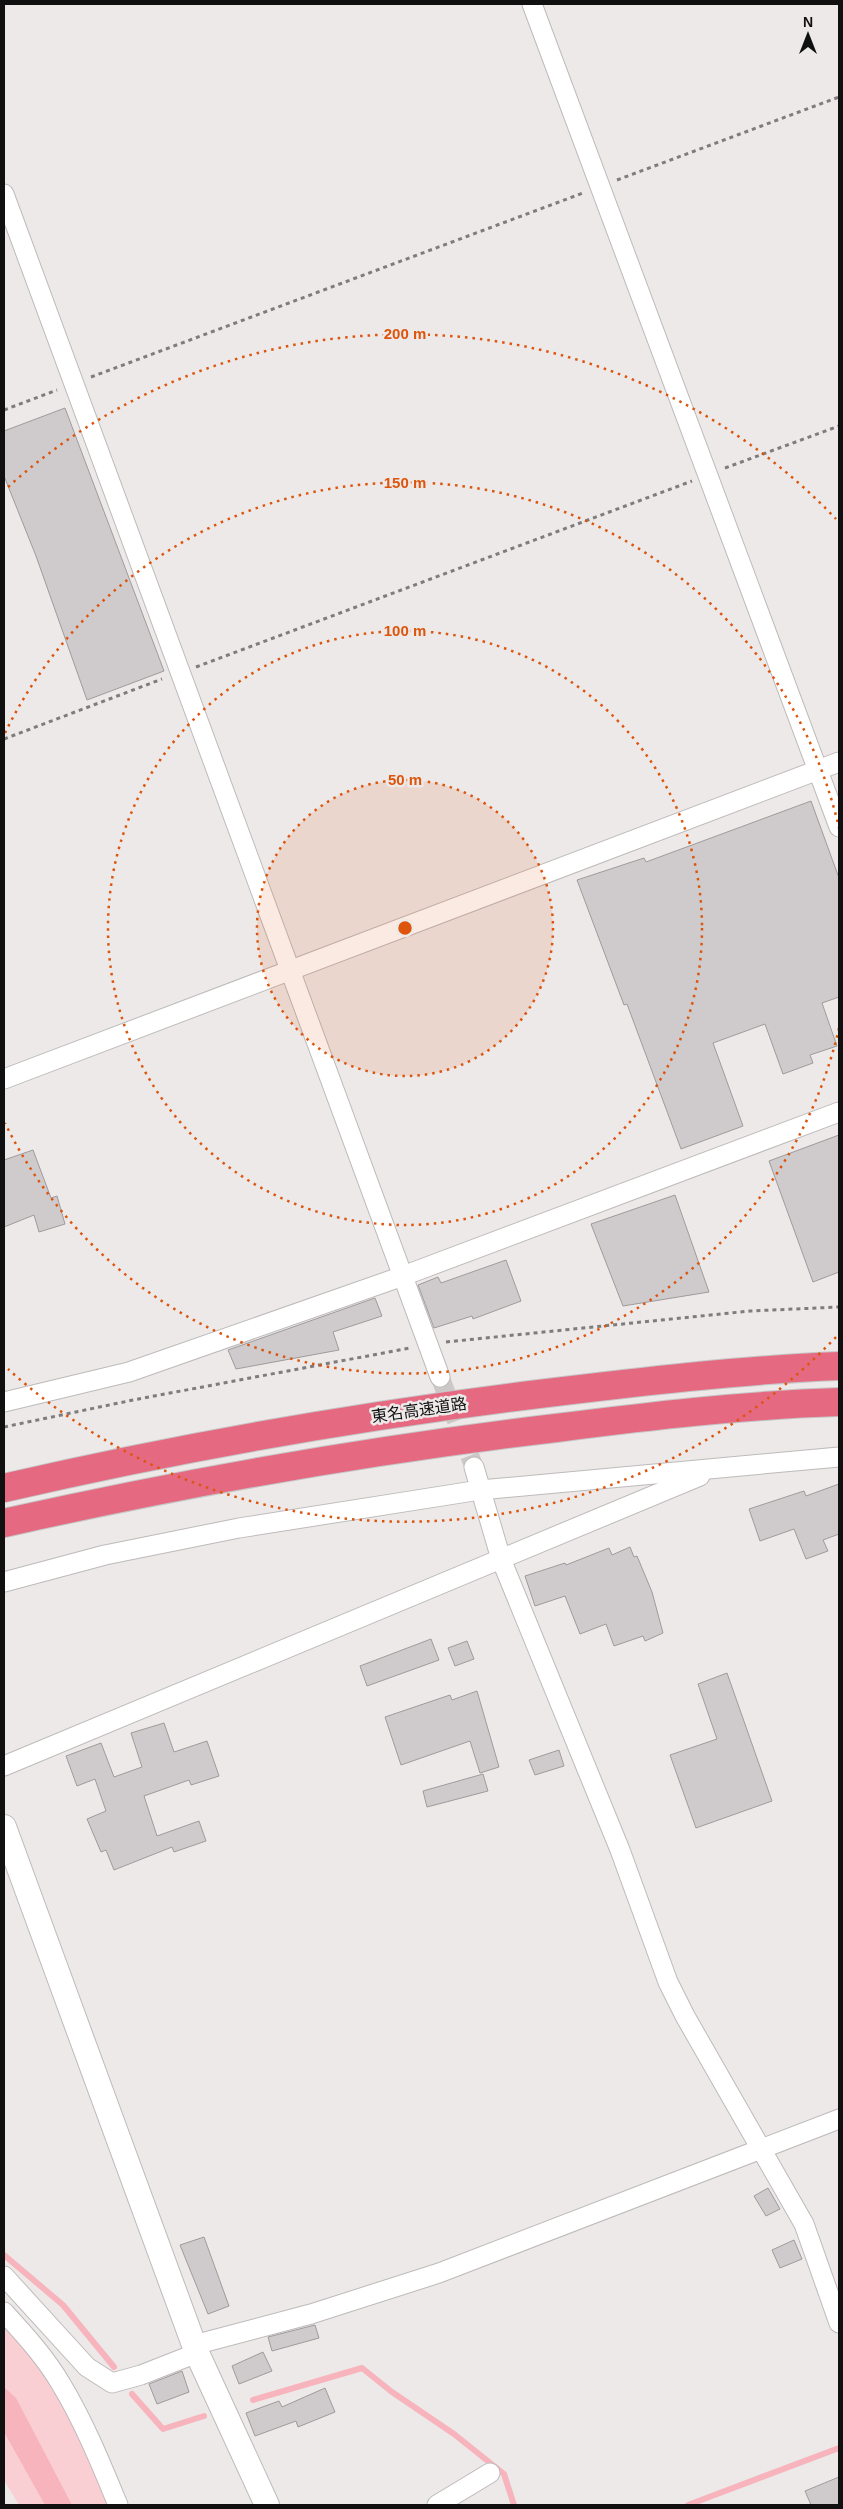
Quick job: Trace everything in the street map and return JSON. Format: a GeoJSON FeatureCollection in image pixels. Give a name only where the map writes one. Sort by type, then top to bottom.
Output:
{"type":"FeatureCollection","features":[{"type":"Feature","properties":{"kind":"highway","name":"東名高速道路"},"geometry":{"type":"LineString","coordinates":[[4,1488],[77,1471],[263,1434],[431,1407],[629,1383],[839,1366]]}},
{"type":"Feature","properties":{"kind":"highway"},"geometry":{"type":"LineString","coordinates":[[4,1524],[274,1468],[437,1442],[634,1418],[839,1402]]}},
{"type":"Feature","properties":{"kind":"street"},"geometry":{"type":"LineString","coordinates":[[532,4],[839,827]]}},
{"type":"Feature","properties":{"kind":"street"},"geometry":{"type":"LineString","coordinates":[[4,194],[440,1376]]}},
{"type":"Feature","properties":{"kind":"street"},"geometry":{"type":"LineString","coordinates":[[4,1079],[839,762]]}},
{"type":"Feature","properties":{"kind":"street"},"geometry":{"type":"LineString","coordinates":[[4,1402],[129,1372],[403,1276],[839,1112]]}},
{"type":"Feature","properties":{"kind":"street"},"geometry":{"type":"LineString","coordinates":[[4,1582],[105,1555],[239,1528],[480,1490],[839,1457]]}},
{"type":"Feature","properties":{"kind":"street"},"geometry":{"type":"LineString","coordinates":[[474,1467],[501,1559],[620,1850],[668,1982],[760,2149],[804,2224],[839,2323]]}},
{"type":"Feature","properties":{"kind":"street"},"geometry":{"type":"LineString","coordinates":[[4,1766],[717,1468]]}},
{"type":"Feature","properties":{"kind":"street"},"geometry":{"type":"LineString","coordinates":[[4,1827],[196,2349],[267,2505]]}},
{"type":"Feature","properties":{"kind":"street"},"geometry":{"type":"LineString","coordinates":[[4,2276],[88,2367],[112,2383],[141,2375],[196,2349],[439,2273],[839,2120]]}},
{"type":"Feature","properties":{"kind":"street"},"geometry":{"type":"LineString","coordinates":[[4,2312],[26,2336],[61,2383],[102,2465],[118,2505]]}},
{"type":"Feature","properties":{"kind":"street"},"geometry":{"type":"LineString","coordinates":[[437,2505],[490,2473]]}},
{"type":"Feature","properties":{"kind":"path"},"geometry":{"type":"LineString","coordinates":[[4,410],[839,97]]}},
{"type":"Feature","properties":{"kind":"path"},"geometry":{"type":"LineString","coordinates":[[719,471],[839,426]]}},
{"type":"Feature","properties":{"kind":"path"},"geometry":{"type":"LineString","coordinates":[[189,669],[700,478]]}},
{"type":"Feature","properties":{"kind":"path"},"geometry":{"type":"LineString","coordinates":[[4,739],[171,676]]}},
{"type":"Feature","properties":{"kind":"shaded area"},"geometry":{"type":"Polygon","coordinates":[[[4,2316],[49,2368],[118,2505],[19,2505],[4,2480],[4,2316]]]}},
{"type":"Feature","properties":{"kind":"shaded area"},"geometry":{"type":"Polygon","coordinates":[[[4,2387],[16,2398],[72,2505],[45,2505],[4,2432],[4,2387]]]}},
{"type":"Feature","properties":{"kind":"building"},"geometry":{"type":"Polygon","coordinates":[[[65,408],[164,671],[87,700],[36,556],[4,476],[4,431],[65,408]]]}},
{"type":"Feature","properties":{"kind":"building"},"geometry":{"type":"Polygon","coordinates":[[[811,801],[839,878],[839,997],[822,1003],[837,1046],[810,1055],[813,1063],[783,1074],[765,1024],[713,1043],[743,1126],[681,1149],[627,1004],[624,1005],[577,880],[644,858],[646,862],[811,801]]]}},
{"type":"Feature","properties":{"kind":"building"},"geometry":{"type":"Polygon","coordinates":[[[839,1135],[839,1272],[813,1282],[769,1161],[839,1135]]]}},
{"type":"Feature","properties":{"kind":"building"},"geometry":{"type":"Polygon","coordinates":[[[33,1150],[51,1198],[57,1196],[65,1224],[39,1232],[34,1215],[4,1227],[4,1160],[33,1150]]]}},
{"type":"Feature","properties":{"kind":"building"},"geometry":{"type":"Polygon","coordinates":[[[675,1195],[709,1292],[623,1306],[591,1224],[675,1195]]]}},
{"type":"Feature","properties":{"kind":"building"},"geometry":{"type":"Polygon","coordinates":[[[506,1260],[521,1301],[473,1319],[472,1316],[434,1328],[418,1285],[438,1277],[441,1283],[506,1260]]]}},
{"type":"Feature","properties":{"kind":"building"},"geometry":{"type":"Polygon","coordinates":[[[375,1298],[382,1316],[333,1332],[339,1350],[236,1369],[228,1350],[375,1298]]]}},
{"type":"Feature","properties":{"kind":"building"},"geometry":{"type":"Polygon","coordinates":[[[839,1484],[839,1534],[823,1540],[828,1551],[806,1559],[794,1529],[760,1541],[749,1509],[804,1491],[806,1496],[839,1484]]]}},
{"type":"Feature","properties":{"kind":"building"},"geometry":{"type":"Polygon","coordinates":[[[630,1547],[634,1557],[637,1556],[652,1592],[663,1633],[645,1641],[643,1636],[614,1646],[606,1624],[580,1634],[565,1596],[535,1606],[525,1576],[565,1563],[566,1565],[609,1548],[612,1555],[630,1547]]]}},
{"type":"Feature","properties":{"kind":"building"},"geometry":{"type":"Polygon","coordinates":[[[431,1639],[439,1660],[367,1686],[360,1666],[431,1639]]]}},
{"type":"Feature","properties":{"kind":"building"},"geometry":{"type":"Polygon","coordinates":[[[467,1641],[474,1659],[455,1666],[448,1648],[467,1641]]]}},
{"type":"Feature","properties":{"kind":"building"},"geometry":{"type":"Polygon","coordinates":[[[727,1673],[772,1801],[696,1828],[670,1755],[717,1739],[698,1684],[727,1673]]]}},
{"type":"Feature","properties":{"kind":"building"},"geometry":{"type":"Polygon","coordinates":[[[477,1691],[499,1767],[480,1773],[470,1741],[401,1765],[385,1717],[450,1695],[452,1700],[477,1691]]]}},
{"type":"Feature","properties":{"kind":"building"},"geometry":{"type":"Polygon","coordinates":[[[164,1723],[174,1752],[207,1741],[219,1776],[191,1785],[189,1780],[144,1796],[157,1836],[199,1821],[206,1841],[174,1852],[172,1847],[114,1870],[106,1850],[101,1852],[87,1819],[106,1811],[95,1779],[77,1786],[66,1756],[101,1743],[114,1777],[142,1767],[131,1733],[164,1723]]]}},
{"type":"Feature","properties":{"kind":"building"},"geometry":{"type":"Polygon","coordinates":[[[559,1750],[564,1766],[535,1775],[529,1760],[559,1750]]]}},
{"type":"Feature","properties":{"kind":"building"},"geometry":{"type":"Polygon","coordinates":[[[483,1774],[488,1791],[427,1807],[423,1791],[483,1774]]]}},
{"type":"Feature","properties":{"kind":"building"},"geometry":{"type":"Polygon","coordinates":[[[768,2188],[780,2209],[766,2216],[754,2196],[768,2188]]]}},
{"type":"Feature","properties":{"kind":"building"},"geometry":{"type":"Polygon","coordinates":[[[204,2237],[229,2306],[208,2314],[180,2245],[204,2237]]]}},
{"type":"Feature","properties":{"kind":"building"},"geometry":{"type":"Polygon","coordinates":[[[794,2240],[802,2259],[780,2268],[772,2250],[794,2240]]]}},
{"type":"Feature","properties":{"kind":"building"},"geometry":{"type":"Polygon","coordinates":[[[315,2325],[319,2338],[272,2351],[268,2337],[315,2325]]]}},
{"type":"Feature","properties":{"kind":"building"},"geometry":{"type":"Polygon","coordinates":[[[263,2352],[272,2371],[239,2384],[232,2366],[263,2352]]]}},
{"type":"Feature","properties":{"kind":"building"},"geometry":{"type":"Polygon","coordinates":[[[182,2371],[189,2392],[157,2404],[149,2384],[182,2371]]]}},
{"type":"Feature","properties":{"kind":"building"},"geometry":{"type":"Polygon","coordinates":[[[325,2388],[335,2412],[298,2427],[296,2421],[255,2436],[246,2413],[279,2401],[282,2407],[325,2388]]]}},
{"type":"Feature","properties":{"kind":"building"},"geometry":{"type":"Polygon","coordinates":[[[839,2477],[839,2505],[811,2505],[805,2491],[839,2477]]]}},
{"type":"Feature","properties":{"kind":"waterway"},"geometry":{"type":"LineString","coordinates":[[4,2255],[63,2305],[114,2367]]}},
{"type":"Feature","properties":{"kind":"waterway"},"geometry":{"type":"LineString","coordinates":[[253,2400],[362,2368],[392,2392],[454,2434],[504,2474],[514,2505]]}},
{"type":"Feature","properties":{"kind":"waterway"},"geometry":{"type":"LineString","coordinates":[[132,2394],[163,2429],[204,2416]]}},
{"type":"Feature","properties":{"kind":"waterway"},"geometry":{"type":"LineString","coordinates":[[688,2505],[839,2448]]}},
{"type":"Feature","properties":{"kind":"tunnel"},"geometry":{"type":"LineString","coordinates":[[440,1377],[474,1467]]}}]}
